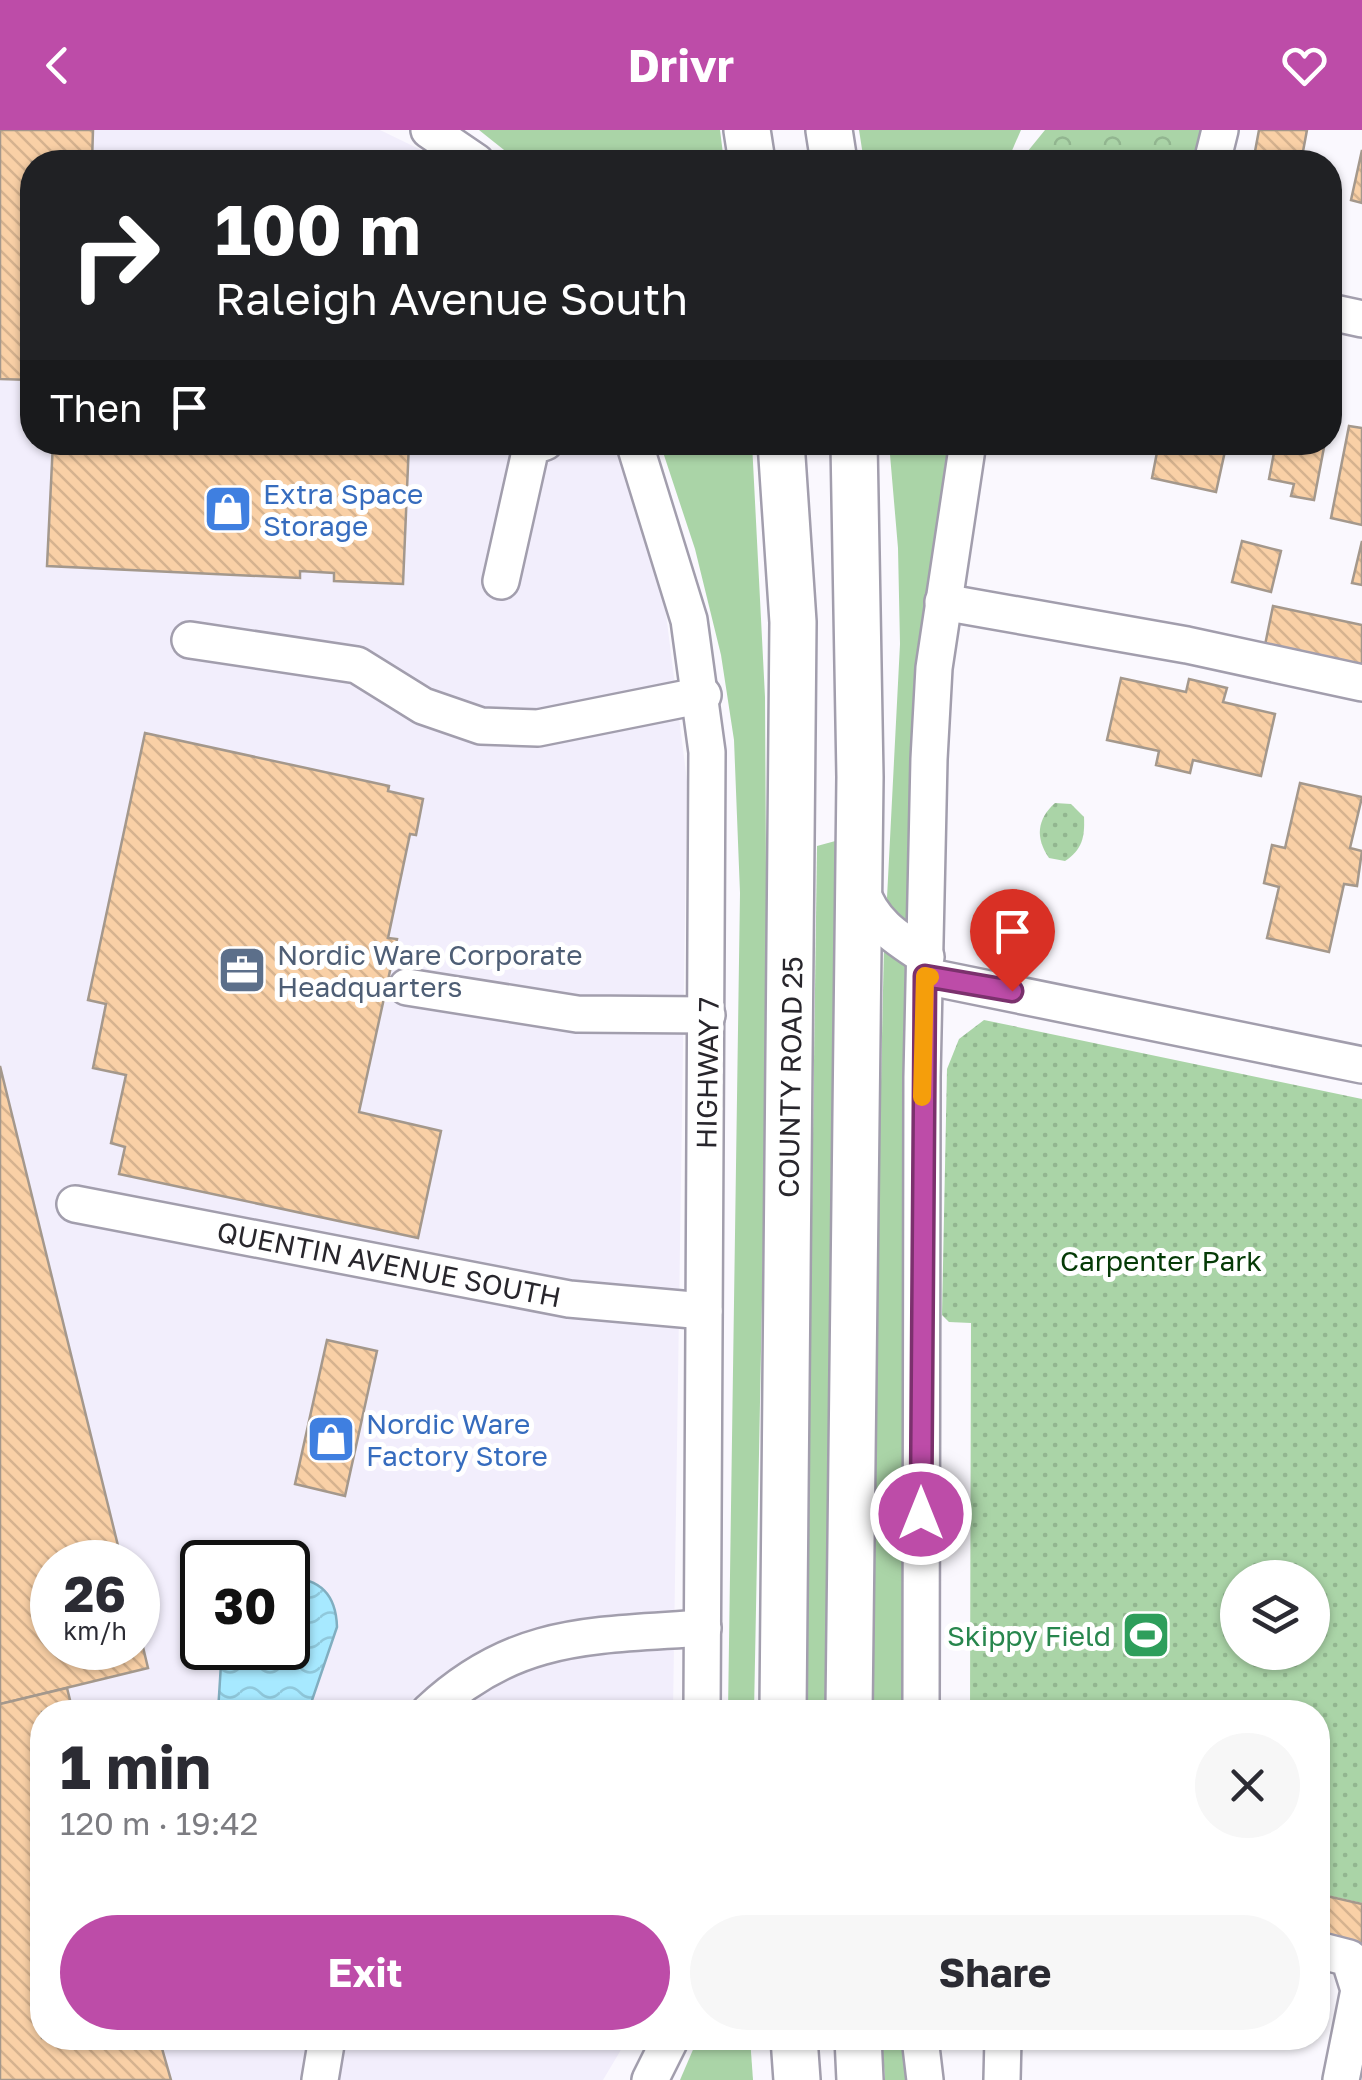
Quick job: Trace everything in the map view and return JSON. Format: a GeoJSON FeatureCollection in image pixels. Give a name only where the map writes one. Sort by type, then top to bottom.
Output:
{"type":"FeatureCollection","features":[{"type":"Feature","properties":{"kind":"main road","name":"COUNTY ROAD 25"},"geometry":{"type":"LineString","coordinates":[[782,455],[793,622],[783,1700]]}},
{"type":"Feature","properties":{"kind":"main road"},"geometry":{"type":"LineString","coordinates":[[849,1700],[860,886],[854,455]]}},
{"type":"Feature","properties":{"kind":"main road"},"geometry":{"type":"LineString","coordinates":[[795,2050],[797,2080]]}},
{"type":"Feature","properties":{"kind":"main road"},"geometry":{"type":"LineString","coordinates":[[859,2050],[860,2080]]}},
{"type":"Feature","properties":{"kind":"street"},"geometry":{"type":"LineString","coordinates":[[429,130],[458,150]]}},
{"type":"Feature","properties":{"kind":"street"},"geometry":{"type":"LineString","coordinates":[[501,580],[524,455]]}},
{"type":"Feature","properties":{"kind":"street","name":"HIGHWAY 7"},"geometry":{"type":"LineString","coordinates":[[638,455],[688,620],[702,695],[710,813],[702,1700]]}},
{"type":"Feature","properties":{"kind":"street"},"geometry":{"type":"LineString","coordinates":[[921,1700],[929,759],[943,602],[966,455]]}},
{"type":"Feature","properties":{"kind":"street"},"geometry":{"type":"LineString","coordinates":[[943,602],[1187,645],[1362,683]]}},
{"type":"Feature","properties":{"kind":"street"},"geometry":{"type":"LineString","coordinates":[[190,640],[357,664],[423,706],[481,726],[538,728],[702,695]]}},
{"type":"Feature","properties":{"kind":"street"},"geometry":{"type":"LineString","coordinates":[[860,886],[867,909],[886,932],[926,967],[1362,1065]]}},
{"type":"Feature","properties":{"kind":"street"},"geometry":{"type":"LineString","coordinates":[[407,988],[577,1014],[707,1014]]}},
{"type":"Feature","properties":{"kind":"street","name":"QUENTIN AVENUE SOUTH"},"geometry":{"type":"LineString","coordinates":[[75,1204],[569,1299],[704,1310]]}},
{"type":"Feature","properties":{"kind":"street"},"geometry":{"type":"LineString","coordinates":[[442,1700],[530,1648],[564,1638],[703,1628]]}},
{"type":"Feature","properties":{"kind":"street"},"geometry":{"type":"LineString","coordinates":[[1330,1953],[1348,1958],[1359,1990],[1341,2080]]}},
{"type":"Feature","properties":{"kind":"street"},"geometry":{"type":"LineString","coordinates":[[320,2080],[325,2050]]}},
{"type":"Feature","properties":{"kind":"street"},"geometry":{"type":"LineString","coordinates":[[650,2080],[665,2050]]}},
{"type":"Feature","properties":{"kind":"street"},"geometry":{"type":"LineString","coordinates":[[921,2050],[924,2080]]}},
{"type":"Feature","properties":{"kind":"street"},"geometry":{"type":"LineString","coordinates":[[1002,2080],[1003,2050]]}},
{"type":"Feature","properties":{"kind":"shaded area"},"geometry":{"type":"Polygon","coordinates":[[[0,130],[380,130],[421,150],[20,150],[20,455],[617,455],[648,544],[666,614],[687,781],[673,1700],[30,1700],[30,2050],[621,2050],[603,2080],[0,2080],[0,130]]]}},
{"type":"Feature","properties":{"kind":"green space"},"geometry":{"type":"Polygon","coordinates":[[[479,130],[720,130],[722,150],[504,150],[479,130]]]}},
{"type":"Feature","properties":{"kind":"green space"},"geometry":{"type":"Polygon","coordinates":[[[859,130],[1021,130],[1012,150],[862,150],[859,130]]]}},
{"type":"Feature","properties":{"kind":"green space"},"geometry":{"type":"Polygon","coordinates":[[[1045,130],[1206,130],[1202,150],[1029,150],[1045,130]]]}},
{"type":"Feature","properties":{"kind":"green space"},"geometry":{"type":"Polygon","coordinates":[[[664,455],[753,455],[765,697],[767,1041],[754,1700],[728,1700],[740,893],[734,740],[721,655],[695,549],[664,455]]]}},
{"type":"Feature","properties":{"kind":"green space"},"geometry":{"type":"Polygon","coordinates":[[[890,455],[946,455],[917,670],[909,934],[891,913],[887,898],[900,644],[898,548],[890,455]]]}},
{"type":"Feature","properties":{"kind":"green space"},"geometry":{"type":"Polygon","coordinates":[[[1055,803],[1071,804],[1084,817],[1081,842],[1065,861],[1049,858],[1040,836],[1044,816],[1055,803]]]}},
{"type":"Feature","properties":{"kind":"green space"},"geometry":{"type":"Polygon","coordinates":[[[839,840],[830,1700],[805,1700],[817,846],[839,840]]]}},
{"type":"Feature","properties":{"kind":"green space"},"geometry":{"type":"Polygon","coordinates":[[[884,946],[907,959],[902,1700],[874,1700],[874,1401],[884,946]]]}},
{"type":"Feature","properties":{"kind":"green space","name":"Carpenter Park"},"geometry":{"type":"Polygon","coordinates":[[[984,1020],[1362,1099],[1362,1903],[1330,1896],[1330,1700],[970,1700],[971,1323],[949,1322],[942,1315],[947,1069],[959,1039],[984,1020]]]}},
{"type":"Feature","properties":{"kind":"green space"},"geometry":{"type":"Polygon","coordinates":[[[693,2050],[751,2050],[753,2080],[680,2080],[693,2050]]]}},
{"type":"Feature","properties":{"kind":"green space"},"geometry":{"type":"Polygon","coordinates":[[[883,2050],[906,2050],[908,2080],[885,2080],[883,2050]]]}},
{"type":"Feature","properties":{"kind":"water"},"geometry":{"type":"Polygon","coordinates":[[[310,1582],[324,1590],[333,1606],[337,1627],[312,1700],[219,1700],[221,1670],[310,1670],[310,1582]]]}},
{"type":"Feature","properties":{"kind":"building"},"geometry":{"type":"Polygon","coordinates":[[[0,130],[93,130],[92,150],[20,150],[20,380],[0,379],[0,130]]]}},
{"type":"Feature","properties":{"kind":"building"},"geometry":{"type":"Polygon","coordinates":[[[1259,130],[1307,130],[1303,150],[1255,150],[1259,130]]]}},
{"type":"Feature","properties":{"kind":"building"},"geometry":{"type":"Polygon","coordinates":[[[1362,150],[1362,203],[1351,200],[1362,150]]]}},
{"type":"Feature","properties":{"kind":"building"},"geometry":{"type":"Polygon","coordinates":[[[1349,426],[1362,428],[1362,525],[1331,518],[1349,426]]]}},
{"type":"Feature","properties":{"kind":"building","name":"Extra Space Storage"},"geometry":{"type":"Polygon","coordinates":[[[52,455],[408,455],[403,584],[334,581],[334,573],[300,571],[300,578],[47,566],[52,455]]]}},
{"type":"Feature","properties":{"kind":"building"},"geometry":{"type":"Polygon","coordinates":[[[1156,455],[1224,455],[1216,492],[1152,478],[1156,455]]]}},
{"type":"Feature","properties":{"kind":"building"},"geometry":{"type":"Polygon","coordinates":[[[1274,455],[1323,455],[1314,500],[1291,496],[1294,484],[1269,479],[1274,455]]]}},
{"type":"Feature","properties":{"kind":"building"},"geometry":{"type":"Polygon","coordinates":[[[1242,541],[1281,551],[1271,592],[1232,582],[1242,541]]]}},
{"type":"Feature","properties":{"kind":"building"},"geometry":{"type":"Polygon","coordinates":[[[1362,541],[1362,585],[1352,583],[1362,541]]]}},
{"type":"Feature","properties":{"kind":"building"},"geometry":{"type":"Polygon","coordinates":[[[1273,606],[1362,625],[1362,666],[1265,645],[1273,606]]]}},
{"type":"Feature","properties":{"kind":"building"},"geometry":{"type":"Polygon","coordinates":[[[1121,678],[1186,692],[1189,679],[1227,688],[1223,702],[1275,714],[1261,776],[1193,760],[1190,773],[1156,765],[1159,751],[1107,740],[1121,678]]]}},
{"type":"Feature","properties":{"kind":"building","name":"Nordic Ware Corporate Headquarters"},"geometry":{"type":"Polygon","coordinates":[[[145,733],[389,786],[388,791],[423,799],[416,835],[410,834],[388,938],[397,939],[359,1112],[441,1131],[418,1238],[119,1174],[125,1147],[111,1143],[126,1075],[93,1068],[106,1004],[88,1000],[145,733]]]}},
{"type":"Feature","properties":{"kind":"building"},"geometry":{"type":"Polygon","coordinates":[[[1300,783],[1362,797],[1350,848],[1362,851],[1357,886],[1344,884],[1329,952],[1267,938],[1279,887],[1264,883],[1272,845],[1285,848],[1300,783]]]}},
{"type":"Feature","properties":{"kind":"building"},"geometry":{"type":"Polygon","coordinates":[[[0,1066],[117,1540],[30,1540],[30,1670],[140,1670],[0,1704],[0,1066]]]}},
{"type":"Feature","properties":{"kind":"building","name":"Nordic Ware Factory Store"},"geometry":{"type":"Polygon","coordinates":[[[327,1340],[377,1351],[345,1496],[295,1484],[327,1340]]]}},
{"type":"Feature","properties":{"kind":"building"},"geometry":{"type":"Polygon","coordinates":[[[67,1688],[70,1700],[30,1700],[30,2050],[162,2050],[171,2080],[0,2080],[0,1704],[67,1688]]]}},
{"type":"Feature","properties":{"kind":"building"},"geometry":{"type":"Polygon","coordinates":[[[1330,1897],[1362,1904],[1362,1945],[1330,1938],[1330,1897]]]}},
{"type":"Feature","properties":{"kind":"slow traffic"},"geometry":{"type":"LineString","coordinates":[[922,1097],[925,976],[930,977]]}},
{"type":"Feature","properties":{"kind":"place","name":"Extra Space Storage"},"geometry":{"type":"Point","coordinates":[228,509]}},
{"type":"Feature","properties":{"kind":"place","name":"Nordic Ware Corporate Headquarters"},"geometry":{"type":"Point","coordinates":[242,970]}},
{"type":"Feature","properties":{"kind":"place","name":"Nordic Ware Factory Store"},"geometry":{"type":"Point","coordinates":[331,1439]}},
{"type":"Feature","properties":{"kind":"place","name":"Skippy Field"},"geometry":{"type":"Point","coordinates":[1146,1635]}},
{"type":"Feature","properties":{"kind":"route"},"geometry":{"type":"LineString","coordinates":[[921,1514],[925,976],[1012,991]]}}]}
